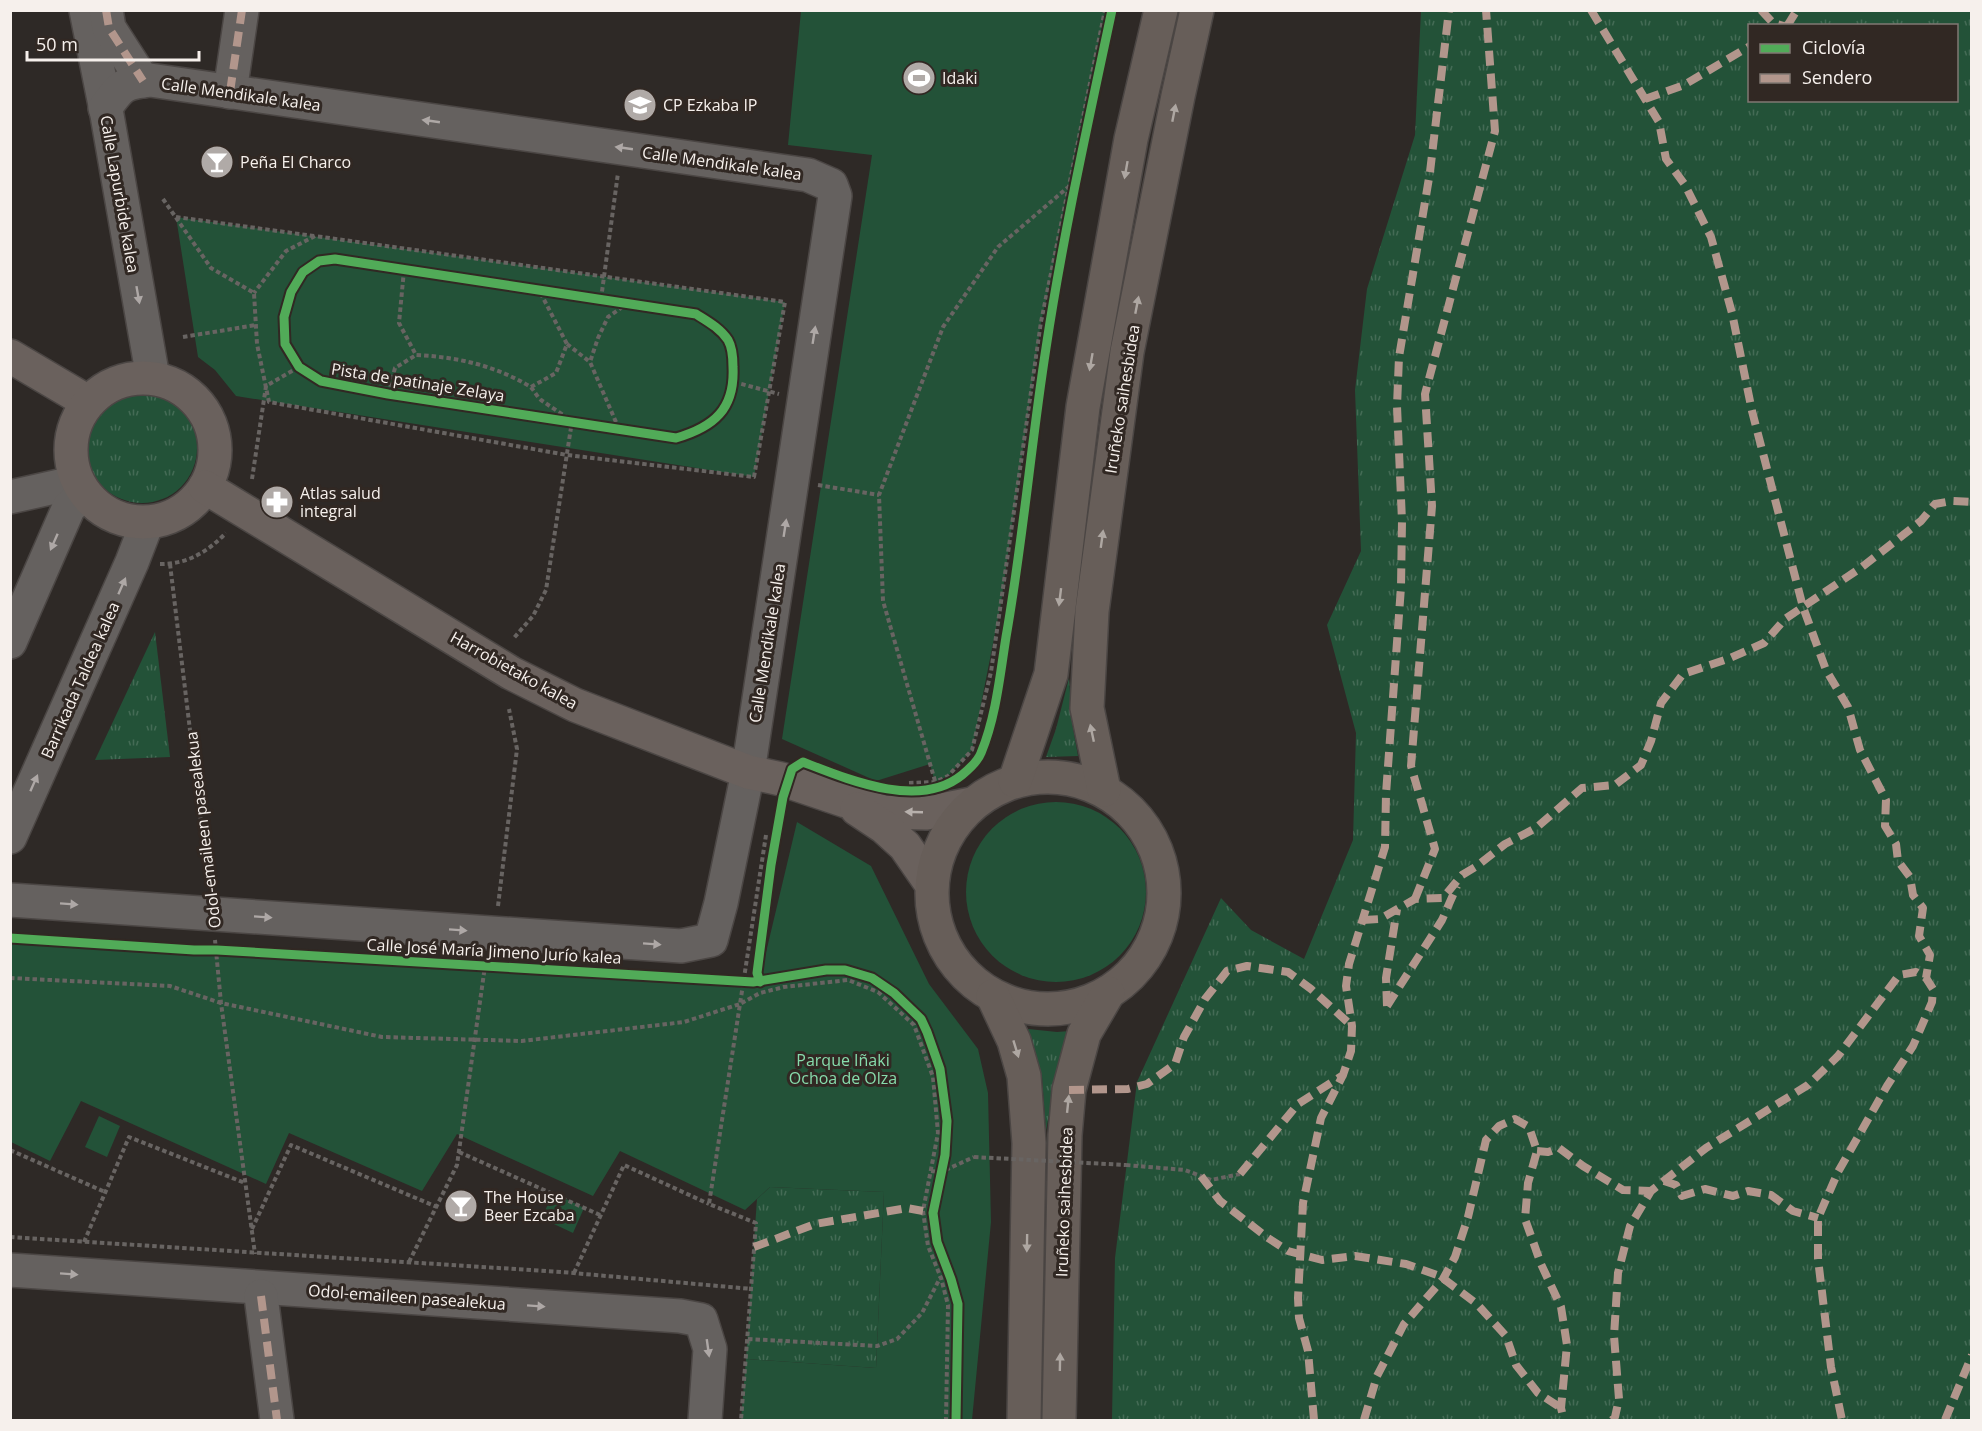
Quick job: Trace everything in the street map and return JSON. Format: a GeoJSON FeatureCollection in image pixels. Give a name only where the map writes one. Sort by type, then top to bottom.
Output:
{"type":"FeatureCollection","features":[{"type":"Feature","properties":{"kind":"highway"},"geometry":{"type":"LineString","coordinates":[[1015,781],[1051,674],[1083,407],[1131,139],[1161,10]]}},
{"type":"Feature","properties":{"kind":"highway","name":"Iruñeko saihesbidea"},"geometry":{"type":"LineString","coordinates":[[1104,790],[1087,708],[1092,611],[1127,352],[1197,10]]}},
{"type":"Feature","properties":{"kind":"highway"},"geometry":{"type":"LineString","coordinates":[[1045,776],[1075,779],[1104,790],[1131,811],[1152,840],[1163,873],[1164,908],[1154,941],[1135,971],[1108,993],[1071,1008],[1031,1009],[993,996],[966,976],[946,950],[934,918],[932,885],[938,855],[952,827],[972,804],[993,790],[1015,781],[1045,776]]}},
{"type":"Feature","properties":{"kind":"highway","name":"Iruñeko saihesbidea"},"geometry":{"type":"LineString","coordinates":[[1059,1420],[1065,1135],[1069,1090],[1083,1034],[1108,993]]}},
{"type":"Feature","properties":{"kind":"highway"},"geometry":{"type":"LineString","coordinates":[[993,996],[1014,1041],[1024,1076],[1029,1143],[1024,1420]]}},
{"type":"Feature","properties":{"kind":"main road"},"geometry":{"type":"LineString","coordinates":[[10,356],[88,402]]}},
{"type":"Feature","properties":{"kind":"main road"},"geometry":{"type":"LineString","coordinates":[[129,378],[153,378],[175,385],[195,399],[208,418],[215,441],[214,465],[206,487],[190,506],[170,518],[147,523],[123,520],[102,511],[81,488],[71,462],[71,441],[76,420],[88,402],[107,387],[129,378]]}},
{"type":"Feature","properties":{"kind":"main road","name":"Harrobietako kalea"},"geometry":{"type":"LineString","coordinates":[[206,487],[512,673],[575,705],[748,772],[781,779],[884,812],[926,813],[972,804]]}},
{"type":"Feature","properties":{"kind":"main road","name":"Harrobietako kalea"},"geometry":{"type":"LineString","coordinates":[[846,801],[884,827],[905,846],[932,885]]}},
{"type":"Feature","properties":{"kind":"street","name":"Calle Lapurbide kalea"},"geometry":{"type":"LineString","coordinates":[[86,10],[153,378]]}},
{"type":"Feature","properties":{"kind":"street"},"geometry":{"type":"LineString","coordinates":[[106,10],[109,28],[143,81]]}},
{"type":"Feature","properties":{"kind":"street"},"geometry":{"type":"LineString","coordinates":[[230,92],[242,10]]}},
{"type":"Feature","properties":{"kind":"street","name":"Calle Mendikale kalea"},"geometry":{"type":"LineString","coordinates":[[105,108],[121,87],[131,82],[143,81],[808,175],[831,185],[835,196],[748,772]]}},
{"type":"Feature","properties":{"kind":"street"},"geometry":{"type":"LineString","coordinates":[[10,497],[81,488]]}},
{"type":"Feature","properties":{"kind":"street"},"geometry":{"type":"LineString","coordinates":[[10,642],[69,507],[81,488]]}},
{"type":"Feature","properties":{"kind":"street","name":"Barrikada Taldea kalea"},"geometry":{"type":"LineString","coordinates":[[10,837],[132,562],[147,523]]}},
{"type":"Feature","properties":{"kind":"street","name":"Calle José María Jimeno Jurío kalea"},"geometry":{"type":"LineString","coordinates":[[10,900],[681,946],[711,940],[721,903],[748,772]]}},
{"type":"Feature","properties":{"kind":"street","name":"Odol-emaileen pasealekua"},"geometry":{"type":"LineString","coordinates":[[10,1270],[669,1315],[701,1320],[710,1349],[705,1420]]}},
{"type":"Feature","properties":{"kind":"street"},"geometry":{"type":"LineString","coordinates":[[261,1296],[277,1420]]}},
{"type":"Feature","properties":{"kind":"path"},"geometry":{"type":"LineString","coordinates":[[1029,475],[1071,189],[1105,10]]}},
{"type":"Feature","properties":{"kind":"path"},"geometry":{"type":"LineString","coordinates":[[904,787],[935,782],[948,776],[972,750],[991,672],[1041,322],[1112,10]]}},
{"type":"Feature","properties":{"kind":"path"},"geometry":{"type":"LineString","coordinates":[[601,299],[618,173]]}},
{"type":"Feature","properties":{"kind":"path"},"geometry":{"type":"LineString","coordinates":[[935,782],[883,601],[879,495],[943,327],[998,247],[1071,189]]}},
{"type":"Feature","properties":{"kind":"path"},"geometry":{"type":"LineString","coordinates":[[163,199],[211,268],[254,293]]}},
{"type":"Feature","properties":{"kind":"path"},"geometry":{"type":"LineString","coordinates":[[176,217],[315,236],[603,276],[785,302],[754,477],[567,455],[269,402],[257,344],[254,293],[286,250],[315,236]]}},
{"type":"Feature","properties":{"kind":"path"},"geometry":{"type":"LineString","coordinates":[[392,268],[415,271]]}},
{"type":"Feature","properties":{"kind":"path"},"geometry":{"type":"LineString","coordinates":[[404,270],[399,323],[416,355]]}},
{"type":"Feature","properties":{"kind":"path"},"geometry":{"type":"LineString","coordinates":[[528,288],[550,291]]}},
{"type":"Feature","properties":{"kind":"path"},"geometry":{"type":"LineString","coordinates":[[539,290],[567,345],[590,362],[619,429]]}},
{"type":"Feature","properties":{"kind":"path"},"geometry":{"type":"LineString","coordinates":[[591,298],[639,305]]}},
{"type":"Feature","properties":{"kind":"path"},"geometry":{"type":"LineString","coordinates":[[590,362],[608,317],[628,303]]}},
{"type":"Feature","properties":{"kind":"path"},"geometry":{"type":"LineString","coordinates":[[183,338],[256,325]]}},
{"type":"Feature","properties":{"kind":"path"},"geometry":{"type":"LineString","coordinates":[[531,387],[556,373],[567,345]]}},
{"type":"Feature","properties":{"kind":"path"},"geometry":{"type":"LineString","coordinates":[[388,394],[395,368],[416,355],[451,357],[506,374],[531,387],[539,398],[572,421]]}},
{"type":"Feature","properties":{"kind":"path"},"geometry":{"type":"LineString","coordinates":[[266,386],[300,366]]}},
{"type":"Feature","properties":{"kind":"path"},"geometry":{"type":"LineString","coordinates":[[733,371],[733,386],[804,400]]}},
{"type":"Feature","properties":{"kind":"path"},"geometry":{"type":"LineString","coordinates":[[252,479],[266,386]]}},
{"type":"Feature","properties":{"kind":"path"},"geometry":{"type":"LineString","coordinates":[[549,418],[584,423]]}},
{"type":"Feature","properties":{"kind":"path"},"geometry":{"type":"LineString","coordinates":[[513,639],[532,616],[546,590],[572,421]]}},
{"type":"Feature","properties":{"kind":"path"},"geometry":{"type":"LineString","coordinates":[[608,427],[631,431]]}},
{"type":"Feature","properties":{"kind":"path"},"geometry":{"type":"LineString","coordinates":[[792,481],[879,495]]}},
{"type":"Feature","properties":{"kind":"path"},"geometry":{"type":"LineString","coordinates":[[132,562],[170,564],[190,559],[211,548],[226,533]]}},
{"type":"Feature","properties":{"kind":"path"},"geometry":{"type":"LineString","coordinates":[[997,691],[1007,635]]}},
{"type":"Feature","properties":{"kind":"path"},"geometry":{"type":"LineString","coordinates":[[498,906],[517,749],[509,709]]}},
{"type":"Feature","properties":{"kind":"path"},"geometry":{"type":"LineString","coordinates":[[904,787],[939,788],[961,776],[980,756],[983,746]]}},
{"type":"Feature","properties":{"kind":"path"},"geometry":{"type":"LineString","coordinates":[[766,905],[771,835]]}},
{"type":"Feature","properties":{"kind":"path"},"geometry":{"type":"LineString","coordinates":[[709,1204],[740,1004],[748,982],[771,835]]}},
{"type":"Feature","properties":{"kind":"path"},"geometry":{"type":"LineString","coordinates":[[205,950],[220,950]]}},
{"type":"Feature","properties":{"kind":"path"},"geometry":{"type":"LineString","coordinates":[[410,1263],[457,1165],[476,1040],[480,965]]}},
{"type":"Feature","properties":{"kind":"path"},"geometry":{"type":"LineString","coordinates":[[748,982],[783,976]]}},
{"type":"Feature","properties":{"kind":"path"},"geometry":{"type":"LineString","coordinates":[[10,978],[170,986],[221,1003],[382,1037],[522,1041],[684,1022],[740,1004],[760,993],[784,987],[848,980],[878,992],[914,1025],[933,1077],[938,1133],[923,1212],[928,1246],[941,1278],[948,1305],[946,1420]]}},
{"type":"Feature","properties":{"kind":"path"},"geometry":{"type":"LineString","coordinates":[[872,978],[894,993]]}},
{"type":"Feature","properties":{"kind":"path"},"geometry":{"type":"LineString","coordinates":[[908,1006],[921,1019],[940,1069],[947,1121],[943,1164],[934,1209],[937,1242],[951,1279],[958,1311]]}},
{"type":"Feature","properties":{"kind":"path"},"geometry":{"type":"LineString","coordinates":[[84,1242],[129,1137],[246,1184]]}},
{"type":"Feature","properties":{"kind":"path"},"geometry":{"type":"LineString","coordinates":[[252,1229],[291,1145],[437,1207]]}},
{"type":"Feature","properties":{"kind":"path"},"geometry":{"type":"LineString","coordinates":[[10,1150],[105,1192]]}},
{"type":"Feature","properties":{"kind":"path"},"geometry":{"type":"LineString","coordinates":[[459,1152],[600,1215]]}},
{"type":"Feature","properties":{"kind":"path"},"geometry":{"type":"LineString","coordinates":[[931,1171],[943,1164],[974,1157],[1185,1170],[1211,1180],[1240,1174]]}},
{"type":"Feature","properties":{"kind":"path"},"geometry":{"type":"LineString","coordinates":[[574,1273],[624,1165],[756,1223],[741,1420]]}},
{"type":"Feature","properties":{"kind":"path"},"geometry":{"type":"LineString","coordinates":[[10,1237],[574,1273],[752,1289]]}},
{"type":"Feature","properties":{"kind":"path"},"geometry":{"type":"LineString","coordinates":[[748,1339],[877,1346],[887,1343],[897,1339],[922,1313],[941,1278]]}},
{"type":"Feature","properties":{"kind":"path"},"geometry":{"type":"LineString","coordinates":[[956,1420],[958,1338]]}},
{"type":"Feature","properties":{"kind":"green space"},"geometry":{"type":"Polygon","coordinates":[[[801,11],[1112,11],[1041,322],[1001,603],[972,750],[948,776],[935,782],[930,764],[876,781],[782,739],[872,155],[788,145],[801,11]]]}},
{"type":"Feature","properties":{"kind":"green space"},"geometry":{"type":"Polygon","coordinates":[[[1421,11],[1971,11],[1971,1420],[1112,1420],[1115,1258],[1137,1082],[1221,898],[1251,930],[1304,959],[1353,840],[1356,733],[1327,625],[1361,551],[1355,390],[1367,289],[1415,135],[1421,11]]]}},
{"type":"Feature","properties":{"kind":"green space"},"geometry":{"type":"Polygon","coordinates":[[[176,217],[785,302],[754,477],[236,396],[215,370],[198,357],[176,217]]]}},
{"type":"Feature","properties":{"kind":"green space"},"geometry":{"type":"Polygon","coordinates":[[[142,393],[163,397],[181,409],[193,427],[197,448],[193,469],[181,487],[163,499],[142,503],[121,499],[103,487],[91,469],[87,448],[91,427],[103,409],[121,397],[142,393]]]}},
{"type":"Feature","properties":{"kind":"green space"},"geometry":{"type":"Polygon","coordinates":[[[155,632],[170,757],[95,760],[155,632]]]}},
{"type":"Feature","properties":{"kind":"green space"},"geometry":{"type":"Polygon","coordinates":[[[1069,678],[1072,723],[1078,756],[1046,757],[1056,729],[1069,678]]]}},
{"type":"Feature","properties":{"kind":"green space"},"geometry":{"type":"Polygon","coordinates":[[[1056,802],[1090,809],[1106,817],[1120,828],[1131,842],[1139,858],[1146,892],[1139,926],[1131,942],[1120,956],[1106,967],[1090,975],[1056,982],[1022,975],[1006,967],[992,956],[981,942],[973,926],[966,892],[973,858],[981,842],[992,828],[1006,817],[1022,809],[1056,802]]]}},
{"type":"Feature","properties":{"kind":"green space","name":"Parque Iñaki Ochoa de Olza"},"geometry":{"type":"Polygon","coordinates":[[[797,822],[871,866],[929,984],[978,1049],[988,1093],[991,1222],[972,1420],[741,1420],[746,1359],[876,1368],[884,1192],[770,1187],[745,1210],[620,1151],[593,1196],[457,1134],[422,1191],[289,1133],[266,1184],[81,1101],[50,1161],[11,1142],[11,938],[722,982],[759,982],[797,822]]]}},
{"type":"Feature","properties":{"kind":"green space"},"geometry":{"type":"Polygon","coordinates":[[[1028,1029],[1070,1031],[1060,1056],[1046,1131],[1042,1077],[1028,1029]]]}},
{"type":"Feature","properties":{"kind":"green space"},"geometry":{"type":"Polygon","coordinates":[[[99,1116],[120,1126],[107,1157],[85,1147],[99,1116]]]}},
{"type":"Feature","properties":{"kind":"green space"},"geometry":{"type":"Polygon","coordinates":[[[770,1187],[884,1192],[876,1368],[746,1359],[757,1199],[770,1187]]]}},
{"type":"Feature","properties":{"kind":"green space"},"geometry":{"type":"Polygon","coordinates":[[[554,1193],[584,1208],[573,1233],[541,1218],[554,1193]]]}},
{"type":"Feature","properties":{"kind":"marked path"},"geometry":{"type":"LineString","coordinates":[[106,10],[109,28],[143,81]]}},
{"type":"Feature","properties":{"kind":"marked path"},"geometry":{"type":"LineString","coordinates":[[230,92],[242,10]]}},
{"type":"Feature","properties":{"kind":"marked path"},"geometry":{"type":"LineString","coordinates":[[1240,1174],[1298,1104],[1343,1075],[1351,1051],[1352,1026],[1346,986],[1349,964],[1385,847],[1386,794],[1401,587],[1402,521],[1397,406],[1399,357],[1430,172],[1449,10]]}},
{"type":"Feature","properties":{"kind":"marked path"},"geometry":{"type":"LineString","coordinates":[[1415,899],[1435,849],[1411,766],[1432,506],[1425,394],[1495,131],[1486,10]]}},
{"type":"Feature","properties":{"kind":"marked path"},"geometry":{"type":"LineString","coordinates":[[1591,10],[1659,122],[1666,159],[1685,185],[1711,237],[1732,313],[1752,411],[1803,607],[1826,670],[1848,707],[1860,750],[1886,800],[1885,826],[1896,844],[1898,861],[1910,877],[1913,895],[1923,908],[1919,936],[1930,955],[1926,978]]}},
{"type":"Feature","properties":{"kind":"marked path"},"geometry":{"type":"LineString","coordinates":[[1761,10],[1777,24]]}},
{"type":"Feature","properties":{"kind":"marked path"},"geometry":{"type":"LineString","coordinates":[[1788,24],[1797,10]]}},
{"type":"Feature","properties":{"kind":"marked path"},"geometry":{"type":"LineString","coordinates":[[1645,99],[1684,85],[1748,47]]}},
{"type":"Feature","properties":{"kind":"marked path"},"geometry":{"type":"LineString","coordinates":[[1363,920],[1380,919],[1415,899],[1443,898],[1462,875],[1505,844],[1536,828],[1582,788],[1615,785],[1641,765],[1651,741],[1661,703],[1683,674],[1728,659],[1764,643],[1785,619],[1862,567],[1921,521],[1935,504],[1952,501],[1972,502]]}},
{"type":"Feature","properties":{"kind":"marked path"},"geometry":{"type":"LineString","coordinates":[[1387,1006],[1442,920],[1457,886]]}},
{"type":"Feature","properties":{"kind":"marked path"},"geometry":{"type":"LineString","coordinates":[[1387,1006],[1386,978],[1397,909]]}},
{"type":"Feature","properties":{"kind":"marked path"},"geometry":{"type":"LineString","coordinates":[[1069,1090],[1128,1089],[1147,1084],[1175,1064],[1184,1037],[1205,999],[1227,971],[1247,966],[1288,972],[1311,989],[1352,1026]]}},
{"type":"Feature","properties":{"kind":"marked path"},"geometry":{"type":"LineString","coordinates":[[1612,1420],[1615,1417],[1619,1399],[1614,1336],[1618,1273],[1630,1226],[1651,1191],[1706,1148],[1808,1085],[1838,1056],[1899,975],[1916,972],[1926,978],[1933,989],[1932,1002],[1913,1046],[1887,1086],[1838,1172],[1818,1218],[1818,1259],[1831,1367],[1842,1420]]}},
{"type":"Feature","properties":{"kind":"marked path"},"geometry":{"type":"LineString","coordinates":[[1314,1420],[1308,1351],[1299,1318],[1303,1203],[1321,1118],[1343,1075]]}},
{"type":"Feature","properties":{"kind":"marked path"},"geometry":{"type":"LineString","coordinates":[[1364,1420],[1377,1376],[1404,1324],[1443,1279],[1455,1257],[1468,1217],[1486,1140],[1499,1126],[1515,1119],[1529,1127],[1537,1151],[1528,1183],[1525,1219],[1541,1264],[1561,1307],[1567,1345],[1561,1408],[1564,1420]]}},
{"type":"Feature","properties":{"kind":"marked path"},"geometry":{"type":"LineString","coordinates":[[1537,1151],[1548,1152],[1559,1148],[1583,1166],[1623,1190],[1651,1191]]}},
{"type":"Feature","properties":{"kind":"marked path"},"geometry":{"type":"LineString","coordinates":[[1201,1176],[1220,1201],[1288,1251],[1322,1260],[1355,1256],[1406,1264],[1440,1276],[1477,1304],[1506,1336],[1516,1365],[1538,1393],[1561,1408]]}},
{"type":"Feature","properties":{"kind":"marked path"},"geometry":{"type":"LineString","coordinates":[[1664,1181],[1676,1185],[1682,1196],[1705,1189],[1733,1196],[1748,1191],[1771,1195],[1793,1211],[1818,1218]]}},
{"type":"Feature","properties":{"kind":"marked path"},"geometry":{"type":"LineString","coordinates":[[754,1247],[815,1224],[907,1208],[923,1211]]}},
{"type":"Feature","properties":{"kind":"marked path"},"geometry":{"type":"LineString","coordinates":[[261,1296],[277,1420]]}},
{"type":"Feature","properties":{"kind":"marked path"},"geometry":{"type":"LineString","coordinates":[[1945,1420],[1972,1355]]}},
{"type":"Feature","properties":{"kind":"cycle path"},"geometry":{"type":"LineString","coordinates":[[760,982],[757,973],[771,865],[783,797],[792,769],[803,762],[861,783],[904,791],[925,790],[945,785],[962,775],[981,753],[997,696],[1060,263],[1112,10]]}},
{"type":"Feature","properties":{"kind":"cycle path","name":"Pista de patinaje Zelaya"},"geometry":{"type":"LineString","coordinates":[[335,259],[696,314],[717,328],[729,343],[733,364],[730,394],[720,414],[711,422],[676,438],[388,394],[321,381],[299,367],[285,344],[284,317],[291,292],[303,272],[319,261],[335,259]]}},
{"type":"Feature","properties":{"kind":"cycle path"},"geometry":{"type":"LineString","coordinates":[[10,938],[753,982],[826,970],[845,970],[872,978],[894,993],[921,1019],[940,1069],[947,1121],[945,1155],[933,1213],[937,1242],[958,1304],[956,1420]]}},
{"type":"Feature","properties":{"kind":"place","name":"Idaki"},"geometry":{"type":"Point","coordinates":[919,78]}},
{"type":"Feature","properties":{"kind":"place","name":"CP Ezkaba IP"},"geometry":{"type":"Point","coordinates":[640,105]}},
{"type":"Feature","properties":{"kind":"place","name":"Peña El Charco"},"geometry":{"type":"Point","coordinates":[217,162]}},
{"type":"Feature","properties":{"kind":"place","name":"Atlas salud integral"},"geometry":{"type":"Point","coordinates":[277,502]}},
{"type":"Feature","properties":{"kind":"place","name":"The House Beer Ezcaba"},"geometry":{"type":"Point","coordinates":[461,1206]}}]}
